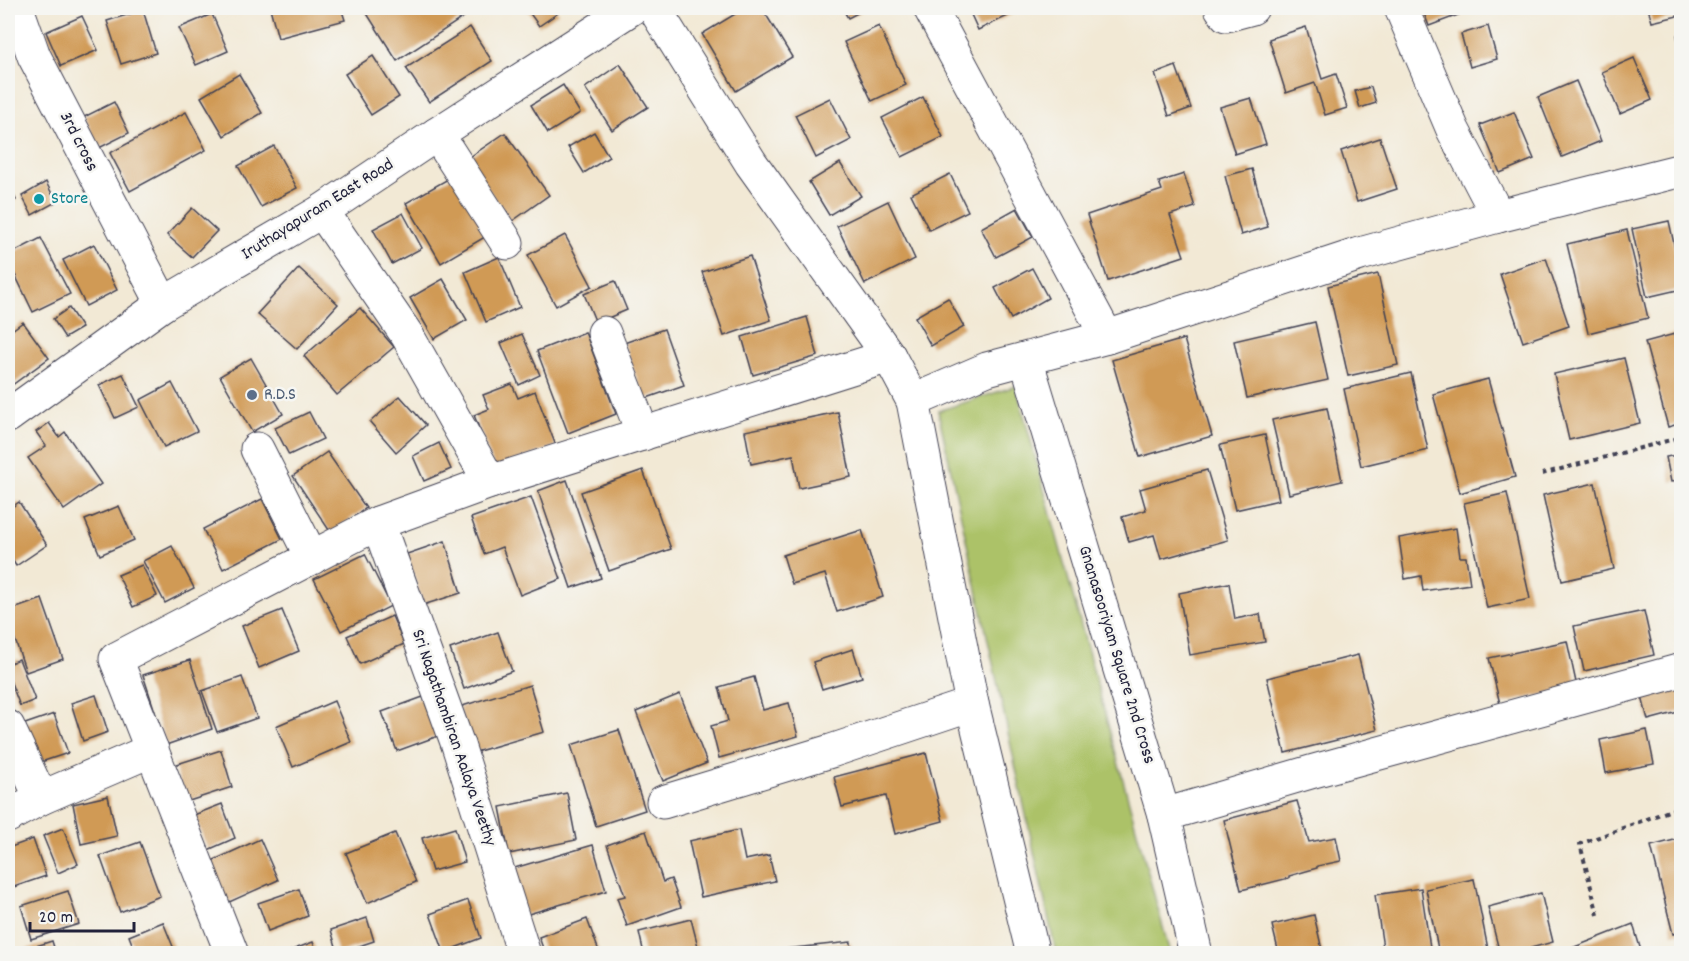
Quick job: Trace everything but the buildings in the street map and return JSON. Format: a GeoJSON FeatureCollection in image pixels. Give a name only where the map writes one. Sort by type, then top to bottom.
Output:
{"type":"FeatureCollection","features":[{"type":"Feature","properties":{"kind":"street","name":"3rd cross"},"geometry":{"type":"LineString","coordinates":[[18,8],[34,56],[163,304]]}},
{"type":"Feature","properties":{"kind":"street"},"geometry":{"type":"LineString","coordinates":[[654,8],[751,163],[889,356],[913,401],[972,704],[1033,954]]}},
{"type":"Feature","properties":{"kind":"street"},"geometry":{"type":"LineString","coordinates":[[930,8],[1107,337]]}},
{"type":"Feature","properties":{"kind":"street"},"geometry":{"type":"LineString","coordinates":[[1221,8],[1226,15],[1252,8]]}},
{"type":"Feature","properties":{"kind":"street"},"geometry":{"type":"LineString","coordinates":[[1401,8],[1453,130],[1498,216]]}},
{"type":"Feature","properties":{"kind":"street","name":"Iruthayapuram East Road"},"geometry":{"type":"LineString","coordinates":[[8,416],[163,304],[322,211],[617,11]]}},
{"type":"Feature","properties":{"kind":"street"},"geometry":{"type":"LineString","coordinates":[[437,134],[507,243]]}},
{"type":"Feature","properties":{"kind":"street"},"geometry":{"type":"LineString","coordinates":[[913,401],[987,369],[1107,337],[1360,254],[1498,216],[1682,170]]}},
{"type":"Feature","properties":{"kind":"street"},"geometry":{"type":"LineString","coordinates":[[322,211],[407,335],[490,482]]}},
{"type":"Feature","properties":{"kind":"street"},"geometry":{"type":"LineString","coordinates":[[604,333],[643,434]]}},
{"type":"Feature","properties":{"kind":"street"},"geometry":{"type":"LineString","coordinates":[[232,954],[116,659],[378,523],[490,482],[889,356]]}},
{"type":"Feature","properties":{"kind":"street","name":"Gnanasooriyam Square 2nd Cross"},"geometry":{"type":"LineString","coordinates":[[1026,359],[1164,816],[1196,954]]}},
{"type":"Feature","properties":{"kind":"street"},"geometry":{"type":"LineString","coordinates":[[257,449],[312,558]]}},
{"type":"Feature","properties":{"kind":"street","name":"Sri Nagathambiran Aalaya Veethy"},"geometry":{"type":"LineString","coordinates":[[378,523],[458,745],[524,954]]}},
{"type":"Feature","properties":{"kind":"street"},"geometry":{"type":"LineString","coordinates":[[1164,816],[1314,771],[1682,670]]}},
{"type":"Feature","properties":{"kind":"street"},"geometry":{"type":"LineString","coordinates":[[663,802],[831,751],[972,704]]}},
{"type":"Feature","properties":{"kind":"street"},"geometry":{"type":"LineString","coordinates":[[8,727],[41,798]]}},
{"type":"Feature","properties":{"kind":"street"},"geometry":{"type":"LineString","coordinates":[[8,816],[41,798],[152,750]]}},
{"type":"Feature","properties":{"kind":"path"},"geometry":{"type":"LineString","coordinates":[[1542,474],[1682,437]]}},
{"type":"Feature","properties":{"kind":"path"},"geometry":{"type":"LineString","coordinates":[[1598,915],[1580,844],[1682,806]]}},
{"type":"Feature","properties":{"kind":"green space"},"geometry":{"type":"Polygon","coordinates":[[[1016,386],[1170,953],[1056,953],[938,411],[1016,386]]]}},
{"type":"Feature","properties":{"kind":"place","name":"Store"},"geometry":{"type":"Point","coordinates":[39,199]}},
{"type":"Feature","properties":{"kind":"place","name":"R.D.S"},"geometry":{"type":"Point","coordinates":[252,395]}}]}
